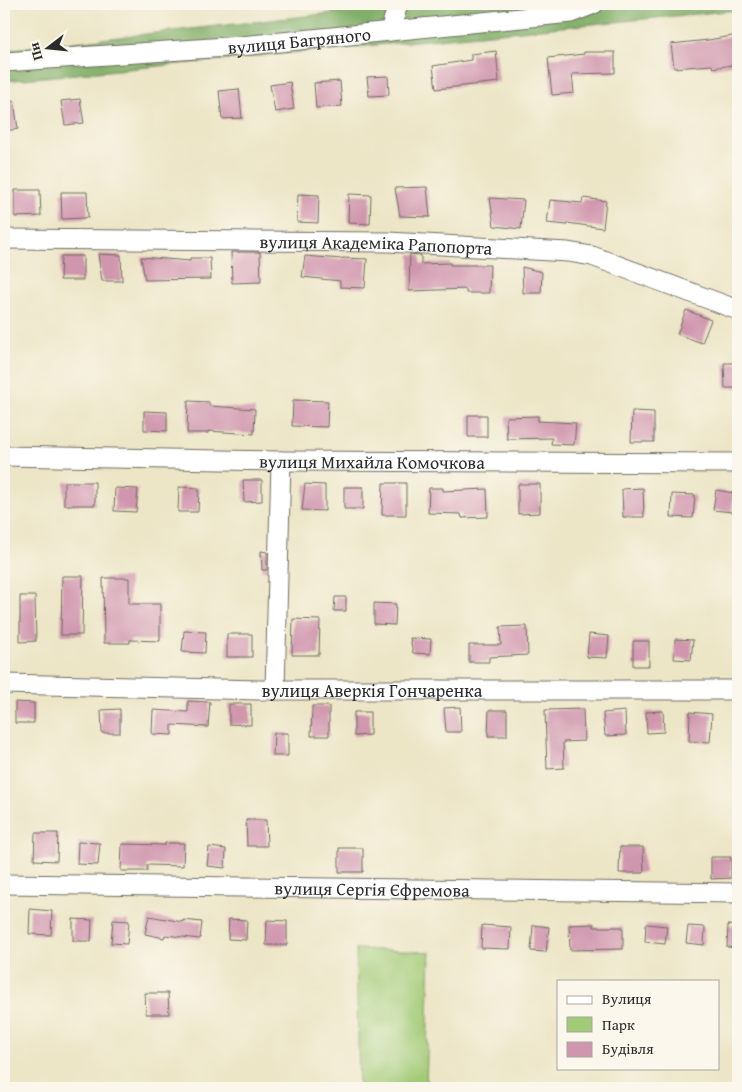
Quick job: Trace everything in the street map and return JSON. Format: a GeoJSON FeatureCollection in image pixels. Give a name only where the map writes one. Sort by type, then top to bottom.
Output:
{"type":"FeatureCollection","features":[{"type":"Feature","properties":{"kind":"street"},"geometry":{"type":"LineString","coordinates":[[390,31],[398,4]]}},
{"type":"Feature","properties":{"kind":"street","name":"вулиця Багряного"},"geometry":{"type":"LineString","coordinates":[[4,62],[241,46],[571,13],[594,4]]}},
{"type":"Feature","properties":{"kind":"street","name":"вулиця Академіка Рапопорта"},"geometry":{"type":"LineString","coordinates":[[4,239],[388,242],[568,252],[592,256],[738,310]]}},
{"type":"Feature","properties":{"kind":"street","name":"вулиця Михайла Комочкова"},"geometry":{"type":"LineString","coordinates":[[4,456],[738,463]]}},
{"type":"Feature","properties":{"kind":"street"},"geometry":{"type":"LineString","coordinates":[[275,690],[281,460]]}},
{"type":"Feature","properties":{"kind":"street","name":"вулиця Аверкія Гончаренка"},"geometry":{"type":"LineString","coordinates":[[4,684],[275,690],[738,690]]}},
{"type":"Feature","properties":{"kind":"street","name":"вулиця Сергія Єфремова"},"geometry":{"type":"LineString","coordinates":[[4,884],[738,893]]}},
{"type":"Feature","properties":{"kind":"green space"},"geometry":{"type":"Polygon","coordinates":[[[412,4],[738,4],[738,10],[4,81],[4,50],[412,4]]]}},
{"type":"Feature","properties":{"kind":"green space"},"geometry":{"type":"Polygon","coordinates":[[[356,949],[430,952],[426,1088],[359,1088],[356,949]]]}},
{"type":"Feature","properties":{"kind":"building"},"geometry":{"type":"Polygon","coordinates":[[[738,35],[738,64],[713,68],[712,65],[674,68],[671,44],[738,35]]]}},
{"type":"Feature","properties":{"kind":"building"},"geometry":{"type":"Polygon","coordinates":[[[496,51],[499,82],[436,89],[433,66],[471,60],[471,54],[496,51]]]}},
{"type":"Feature","properties":{"kind":"building"},"geometry":{"type":"Polygon","coordinates":[[[584,52],[615,52],[615,73],[572,74],[574,93],[552,95],[548,58],[584,54],[584,52]]]}},
{"type":"Feature","properties":{"kind":"building"},"geometry":{"type":"Polygon","coordinates":[[[388,76],[389,95],[369,96],[367,77],[388,76]]]}},
{"type":"Feature","properties":{"kind":"building"},"geometry":{"type":"Polygon","coordinates":[[[340,81],[342,106],[316,108],[314,83],[340,81]]]}},
{"type":"Feature","properties":{"kind":"building"},"geometry":{"type":"Polygon","coordinates":[[[290,82],[294,109],[275,112],[270,85],[290,82]]]}},
{"type":"Feature","properties":{"kind":"building"},"geometry":{"type":"Polygon","coordinates":[[[239,89],[242,118],[222,119],[219,91],[239,89]]]}},
{"type":"Feature","properties":{"kind":"building"},"geometry":{"type":"Polygon","coordinates":[[[80,99],[84,123],[65,125],[61,101],[80,99]]]}},
{"type":"Feature","properties":{"kind":"building"},"geometry":{"type":"Polygon","coordinates":[[[14,101],[18,129],[4,131],[4,102],[14,101]]]}},
{"type":"Feature","properties":{"kind":"building"},"geometry":{"type":"Polygon","coordinates":[[[427,187],[430,217],[400,216],[395,188],[427,187]]]}},
{"type":"Feature","properties":{"kind":"building"},"geometry":{"type":"Polygon","coordinates":[[[15,190],[40,190],[41,216],[15,217],[15,190]]]}},
{"type":"Feature","properties":{"kind":"building"},"geometry":{"type":"Polygon","coordinates":[[[61,192],[87,192],[88,217],[62,219],[61,192]]]}},
{"type":"Feature","properties":{"kind":"building"},"geometry":{"type":"Polygon","coordinates":[[[298,194],[319,195],[318,223],[297,222],[298,194]]]}},
{"type":"Feature","properties":{"kind":"building"},"geometry":{"type":"Polygon","coordinates":[[[349,194],[371,195],[370,224],[348,223],[349,194]]]}},
{"type":"Feature","properties":{"kind":"building"},"geometry":{"type":"Polygon","coordinates":[[[490,198],[524,200],[521,229],[494,226],[490,198]]]}},
{"type":"Feature","properties":{"kind":"building"},"geometry":{"type":"Polygon","coordinates":[[[583,198],[606,201],[603,228],[567,223],[567,225],[547,223],[550,200],[582,203],[583,198]]]}},
{"type":"Feature","properties":{"kind":"building"},"geometry":{"type":"Polygon","coordinates":[[[231,252],[260,252],[261,282],[232,283],[231,252]]]}},
{"type":"Feature","properties":{"kind":"building"},"geometry":{"type":"Polygon","coordinates":[[[98,254],[121,255],[122,281],[102,281],[98,254]]]}},
{"type":"Feature","properties":{"kind":"building"},"geometry":{"type":"Polygon","coordinates":[[[410,254],[421,255],[421,264],[490,265],[489,293],[466,293],[466,289],[409,291],[410,254]]]}},
{"type":"Feature","properties":{"kind":"building"},"geometry":{"type":"Polygon","coordinates":[[[61,256],[83,256],[83,280],[60,280],[61,256]]]}},
{"type":"Feature","properties":{"kind":"building"},"geometry":{"type":"Polygon","coordinates":[[[305,256],[367,259],[365,288],[340,287],[340,281],[302,277],[305,256]]]}},
{"type":"Feature","properties":{"kind":"building"},"geometry":{"type":"Polygon","coordinates":[[[141,257],[190,261],[190,258],[210,258],[211,279],[145,280],[141,257]]]}},
{"type":"Feature","properties":{"kind":"building"},"geometry":{"type":"Polygon","coordinates":[[[522,267],[542,272],[541,293],[523,293],[522,267]]]}},
{"type":"Feature","properties":{"kind":"building"},"geometry":{"type":"Polygon","coordinates":[[[686,310],[711,320],[702,343],[677,334],[686,310]]]}},
{"type":"Feature","properties":{"kind":"building"},"geometry":{"type":"Polygon","coordinates":[[[724,363],[738,363],[738,388],[725,388],[724,363]]]}},
{"type":"Feature","properties":{"kind":"building"},"geometry":{"type":"Polygon","coordinates":[[[293,400],[328,401],[327,427],[292,426],[293,400]]]}},
{"type":"Feature","properties":{"kind":"building"},"geometry":{"type":"Polygon","coordinates":[[[188,401],[209,402],[209,406],[255,409],[254,434],[208,431],[208,433],[187,433],[188,401]]]}},
{"type":"Feature","properties":{"kind":"building"},"geometry":{"type":"Polygon","coordinates":[[[144,411],[167,412],[167,431],[144,430],[144,411]]]}},
{"type":"Feature","properties":{"kind":"building"},"geometry":{"type":"Polygon","coordinates":[[[632,411],[654,412],[654,442],[631,442],[632,411]]]}},
{"type":"Feature","properties":{"kind":"building"},"geometry":{"type":"Polygon","coordinates":[[[468,415],[487,415],[487,437],[468,437],[468,415]]]}},
{"type":"Feature","properties":{"kind":"building"},"geometry":{"type":"Polygon","coordinates":[[[538,416],[538,421],[576,423],[574,445],[551,444],[552,438],[507,439],[506,417],[538,416]]]}},
{"type":"Feature","properties":{"kind":"building"},"geometry":{"type":"Polygon","coordinates":[[[243,480],[262,480],[262,501],[244,502],[243,480]]]}},
{"type":"Feature","properties":{"kind":"building"},"geometry":{"type":"Polygon","coordinates":[[[64,482],[95,482],[95,505],[64,505],[64,482]]]}},
{"type":"Feature","properties":{"kind":"building"},"geometry":{"type":"Polygon","coordinates":[[[383,483],[406,483],[406,515],[382,515],[383,483]]]}},
{"type":"Feature","properties":{"kind":"building"},"geometry":{"type":"Polygon","coordinates":[[[305,484],[325,485],[325,511],[302,510],[305,484]]]}},
{"type":"Feature","properties":{"kind":"building"},"geometry":{"type":"Polygon","coordinates":[[[518,484],[540,484],[540,513],[518,514],[518,484]]]}},
{"type":"Feature","properties":{"kind":"building"},"geometry":{"type":"Polygon","coordinates":[[[179,487],[199,488],[198,512],[178,512],[179,487]]]}},
{"type":"Feature","properties":{"kind":"building"},"geometry":{"type":"Polygon","coordinates":[[[344,487],[363,487],[363,509],[344,509],[344,487]]]}},
{"type":"Feature","properties":{"kind":"building"},"geometry":{"type":"Polygon","coordinates":[[[115,488],[138,489],[136,512],[114,511],[115,488]]]}},
{"type":"Feature","properties":{"kind":"building"},"geometry":{"type":"Polygon","coordinates":[[[429,488],[443,488],[443,491],[487,489],[488,517],[462,518],[461,514],[428,513],[429,488]]]}},
{"type":"Feature","properties":{"kind":"building"},"geometry":{"type":"Polygon","coordinates":[[[643,488],[644,517],[623,517],[622,489],[643,488]]]}},
{"type":"Feature","properties":{"kind":"building"},"geometry":{"type":"Polygon","coordinates":[[[716,490],[734,493],[732,512],[713,510],[716,490]]]}},
{"type":"Feature","properties":{"kind":"building"},"geometry":{"type":"Polygon","coordinates":[[[672,494],[695,495],[693,518],[671,517],[672,494]]]}},
{"type":"Feature","properties":{"kind":"building"},"geometry":{"type":"Polygon","coordinates":[[[261,551],[267,552],[267,570],[262,570],[261,551]]]}},
{"type":"Feature","properties":{"kind":"building"},"geometry":{"type":"Polygon","coordinates":[[[62,576],[83,576],[82,635],[61,635],[62,576]]]}},
{"type":"Feature","properties":{"kind":"building"},"geometry":{"type":"Polygon","coordinates":[[[103,578],[129,578],[129,604],[160,604],[160,641],[130,640],[130,643],[104,643],[103,578]]]}},
{"type":"Feature","properties":{"kind":"building"},"geometry":{"type":"Polygon","coordinates":[[[20,596],[35,596],[36,641],[20,642],[20,596]]]}},
{"type":"Feature","properties":{"kind":"building"},"geometry":{"type":"Polygon","coordinates":[[[335,597],[346,597],[346,611],[334,611],[335,597]]]}},
{"type":"Feature","properties":{"kind":"building"},"geometry":{"type":"Polygon","coordinates":[[[374,603],[396,604],[395,625],[374,624],[374,603]]]}},
{"type":"Feature","properties":{"kind":"building"},"geometry":{"type":"Polygon","coordinates":[[[293,619],[320,620],[319,655],[292,655],[293,619]]]}},
{"type":"Feature","properties":{"kind":"building"},"geometry":{"type":"Polygon","coordinates":[[[527,626],[528,655],[489,657],[489,662],[469,662],[469,645],[501,645],[500,627],[527,626]]]}},
{"type":"Feature","properties":{"kind":"building"},"geometry":{"type":"Polygon","coordinates":[[[184,631],[206,632],[205,653],[182,652],[184,631]]]}},
{"type":"Feature","properties":{"kind":"building"},"geometry":{"type":"Polygon","coordinates":[[[227,634],[252,634],[252,657],[227,657],[227,634]]]}},
{"type":"Feature","properties":{"kind":"building"},"geometry":{"type":"Polygon","coordinates":[[[589,634],[609,636],[607,658],[587,657],[589,634]]]}},
{"type":"Feature","properties":{"kind":"building"},"geometry":{"type":"Polygon","coordinates":[[[410,638],[431,639],[430,654],[413,653],[410,638]]]}},
{"type":"Feature","properties":{"kind":"building"},"geometry":{"type":"Polygon","coordinates":[[[675,639],[693,640],[691,660],[674,659],[675,639]]]}},
{"type":"Feature","properties":{"kind":"building"},"geometry":{"type":"Polygon","coordinates":[[[633,641],[649,641],[649,666],[633,666],[633,641]]]}},
{"type":"Feature","properties":{"kind":"building"},"geometry":{"type":"Polygon","coordinates":[[[188,701],[210,702],[208,727],[172,725],[172,735],[152,734],[153,710],[188,712],[188,701]]]}},
{"type":"Feature","properties":{"kind":"building"},"geometry":{"type":"Polygon","coordinates":[[[15,702],[34,703],[34,723],[15,723],[15,702]]]}},
{"type":"Feature","properties":{"kind":"building"},"geometry":{"type":"Polygon","coordinates":[[[229,704],[251,704],[251,725],[229,724],[229,704]]]}},
{"type":"Feature","properties":{"kind":"building"},"geometry":{"type":"Polygon","coordinates":[[[312,706],[329,706],[329,736],[311,736],[312,706]]]}},
{"type":"Feature","properties":{"kind":"building"},"geometry":{"type":"Polygon","coordinates":[[[460,707],[461,732],[446,732],[444,708],[460,707]]]}},
{"type":"Feature","properties":{"kind":"building"},"geometry":{"type":"Polygon","coordinates":[[[120,709],[120,733],[102,733],[101,710],[120,709]]]}},
{"type":"Feature","properties":{"kind":"building"},"geometry":{"type":"Polygon","coordinates":[[[583,709],[584,741],[563,742],[564,768],[547,769],[545,710],[583,709]]]}},
{"type":"Feature","properties":{"kind":"building"},"geometry":{"type":"Polygon","coordinates":[[[489,710],[507,710],[507,736],[488,736],[489,710]]]}},
{"type":"Feature","properties":{"kind":"building"},"geometry":{"type":"Polygon","coordinates":[[[625,711],[626,735],[605,736],[603,713],[625,711]]]}},
{"type":"Feature","properties":{"kind":"building"},"geometry":{"type":"Polygon","coordinates":[[[663,711],[664,732],[647,733],[646,712],[663,711]]]}},
{"type":"Feature","properties":{"kind":"building"},"geometry":{"type":"Polygon","coordinates":[[[354,712],[370,712],[370,735],[354,736],[354,712]]]}},
{"type":"Feature","properties":{"kind":"building"},"geometry":{"type":"Polygon","coordinates":[[[690,712],[712,714],[710,742],[689,741],[690,712]]]}},
{"type":"Feature","properties":{"kind":"building"},"geometry":{"type":"Polygon","coordinates":[[[274,733],[288,733],[288,756],[273,756],[274,733]]]}},
{"type":"Feature","properties":{"kind":"building"},"geometry":{"type":"Polygon","coordinates":[[[246,820],[266,820],[267,846],[247,846],[246,820]]]}},
{"type":"Feature","properties":{"kind":"building"},"geometry":{"type":"Polygon","coordinates":[[[35,833],[58,833],[57,861],[34,860],[35,833]]]}},
{"type":"Feature","properties":{"kind":"building"},"geometry":{"type":"Polygon","coordinates":[[[78,842],[100,843],[98,865],[77,864],[78,842]]]}},
{"type":"Feature","properties":{"kind":"building"},"geometry":{"type":"Polygon","coordinates":[[[165,843],[184,843],[183,866],[147,865],[147,871],[121,871],[122,844],[165,845],[165,843]]]}},
{"type":"Feature","properties":{"kind":"building"},"geometry":{"type":"Polygon","coordinates":[[[209,847],[226,849],[225,868],[207,866],[209,847]]]}},
{"type":"Feature","properties":{"kind":"building"},"geometry":{"type":"Polygon","coordinates":[[[620,847],[643,847],[644,873],[619,873],[620,847]]]}},
{"type":"Feature","properties":{"kind":"building"},"geometry":{"type":"Polygon","coordinates":[[[339,848],[363,848],[363,872],[339,872],[339,848]]]}},
{"type":"Feature","properties":{"kind":"building"},"geometry":{"type":"Polygon","coordinates":[[[711,857],[731,857],[731,878],[711,879],[711,857]]]}},
{"type":"Feature","properties":{"kind":"building"},"geometry":{"type":"Polygon","coordinates":[[[30,909],[52,911],[51,935],[29,934],[30,909]]]}},
{"type":"Feature","properties":{"kind":"building"},"geometry":{"type":"Polygon","coordinates":[[[149,916],[183,922],[183,920],[202,922],[200,939],[165,935],[164,938],[145,934],[149,916]]]}},
{"type":"Feature","properties":{"kind":"building"},"geometry":{"type":"Polygon","coordinates":[[[73,919],[92,920],[91,941],[73,941],[73,919]]]}},
{"type":"Feature","properties":{"kind":"building"},"geometry":{"type":"Polygon","coordinates":[[[229,919],[247,920],[246,940],[228,939],[229,919]]]}},
{"type":"Feature","properties":{"kind":"building"},"geometry":{"type":"Polygon","coordinates":[[[113,920],[129,921],[127,944],[111,943],[113,920]]]}},
{"type":"Feature","properties":{"kind":"building"},"geometry":{"type":"Polygon","coordinates":[[[267,920],[287,921],[287,945],[266,945],[267,920]]]}},
{"type":"Feature","properties":{"kind":"building"},"geometry":{"type":"Polygon","coordinates":[[[594,924],[594,927],[623,927],[623,949],[570,950],[569,925],[594,924]]]}},
{"type":"Feature","properties":{"kind":"building"},"geometry":{"type":"Polygon","coordinates":[[[646,924],[667,926],[665,944],[645,942],[646,924]]]}},
{"type":"Feature","properties":{"kind":"building"},"geometry":{"type":"Polygon","coordinates":[[[482,925],[511,927],[510,949],[481,948],[482,925]]]}},
{"type":"Feature","properties":{"kind":"building"},"geometry":{"type":"Polygon","coordinates":[[[533,925],[549,927],[546,952],[531,951],[533,925]]]}},
{"type":"Feature","properties":{"kind":"building"},"geometry":{"type":"Polygon","coordinates":[[[728,925],[738,926],[738,948],[727,947],[728,925]]]}},
{"type":"Feature","properties":{"kind":"building"},"geometry":{"type":"Polygon","coordinates":[[[688,926],[705,927],[704,945],[686,943],[688,926]]]}},
{"type":"Feature","properties":{"kind":"building"},"geometry":{"type":"Polygon","coordinates":[[[145,993],[168,993],[169,1014],[146,1014],[145,993]]]}}]}
